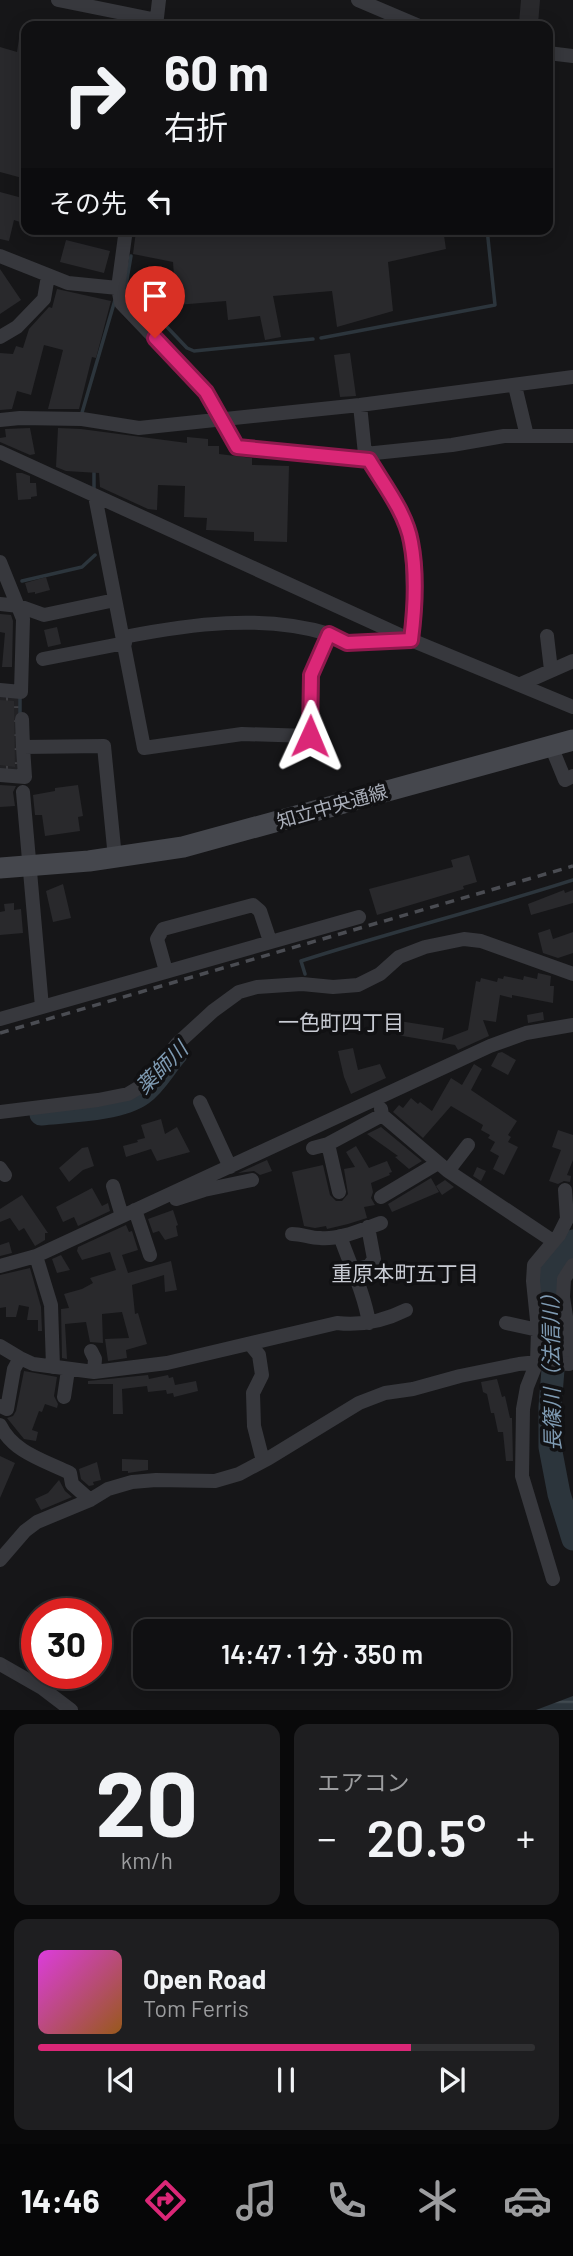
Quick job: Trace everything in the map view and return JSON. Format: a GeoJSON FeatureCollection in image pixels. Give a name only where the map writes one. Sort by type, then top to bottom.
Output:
{"type":"FeatureCollection","features":[{"type":"Feature","properties":{"kind":"street"},"geometry":{"type":"LineString","coordinates":[[58,0],[148,21]]}},
{"type":"Feature","properties":{"kind":"street"},"geometry":{"type":"LineString","coordinates":[[157,21],[159,0]]}},
{"type":"Feature","properties":{"kind":"street"},"geometry":{"type":"LineString","coordinates":[[358,0],[407,21]]}},
{"type":"Feature","properties":{"kind":"street"},"geometry":{"type":"LineString","coordinates":[[553,54],[573,56]]}},
{"type":"Feature","properties":{"kind":"street"},"geometry":{"type":"LineString","coordinates":[[125,235],[118,288],[121,303],[206,392],[237,447],[367,457],[504,436],[573,436]]}},
{"type":"Feature","properties":{"kind":"street"},"geometry":{"type":"LineString","coordinates":[[0,256],[68,283],[118,288]]}},
{"type":"Feature","properties":{"kind":"street"},"geometry":{"type":"LineString","coordinates":[[0,337],[17,327],[44,299],[48,276]]}},
{"type":"Feature","properties":{"kind":"street"},"geometry":{"type":"LineString","coordinates":[[0,420],[82,419],[139,428],[224,421],[573,377]]}},
{"type":"Feature","properties":{"kind":"street"},"geometry":{"type":"LineString","coordinates":[[515,386],[527,436]]}},
{"type":"Feature","properties":{"kind":"street"},"geometry":{"type":"LineString","coordinates":[[360,405],[367,457],[401,514],[411,540],[414,618],[411,640]]}},
{"type":"Feature","properties":{"kind":"street"},"geometry":{"type":"LineString","coordinates":[[0,452],[411,640],[573,707]]}},
{"type":"Feature","properties":{"kind":"street"},"geometry":{"type":"LineString","coordinates":[[95,496],[144,748],[242,734],[310,736],[311,675],[329,634]]}},
{"type":"Feature","properties":{"kind":"street"},"geometry":{"type":"LineString","coordinates":[[0,562],[23,619],[21,692],[0,690]]}},
{"type":"Feature","properties":{"kind":"street"},"geometry":{"type":"LineString","coordinates":[[0,604],[19,606],[44,615],[115,600]]}},
{"type":"Feature","properties":{"kind":"street"},"geometry":{"type":"LineString","coordinates":[[43,659],[168,628],[277,623],[304,626],[347,643],[411,640]]}},
{"type":"Feature","properties":{"kind":"street"},"geometry":{"type":"LineString","coordinates":[[547,636],[551,670]]}},
{"type":"Feature","properties":{"kind":"street"},"geometry":{"type":"LineString","coordinates":[[521,684],[573,661]]}},
{"type":"Feature","properties":{"kind":"street"},"geometry":{"type":"LineString","coordinates":[[0,775],[25,777],[22,719]]}},
{"type":"Feature","properties":{"kind":"street","name":"知立中央通線"},"geometry":{"type":"LineString","coordinates":[[0,868],[28,868],[115,858],[195,844],[573,740]]}},
{"type":"Feature","properties":{"kind":"street"},"geometry":{"type":"LineString","coordinates":[[23,747],[104,746],[115,858]]}},
{"type":"Feature","properties":{"kind":"street"},"geometry":{"type":"LineString","coordinates":[[551,746],[565,780],[573,776]]}},
{"type":"Feature","properties":{"kind":"street"},"geometry":{"type":"LineString","coordinates":[[23,792],[42,1007]]}},
{"type":"Feature","properties":{"kind":"street"},"geometry":{"type":"LineString","coordinates":[[166,971],[157,939],[163,929],[253,905],[260,911],[270,941]]}},
{"type":"Feature","properties":{"kind":"street"},"geometry":{"type":"LineString","coordinates":[[0,1020],[359,917]]}},
{"type":"Feature","properties":{"kind":"street"},"geometry":{"type":"LineString","coordinates":[[0,1112],[128,1094],[143,1084],[177,1044],[213,1011],[239,992],[302,984],[333,987],[358,985],[380,974],[399,957],[425,947],[464,939],[481,941],[573,974]]}},
{"type":"Feature","properties":{"kind":"street"},"geometry":{"type":"LineString","coordinates":[[0,1266],[36,1256],[490,1046],[526,1033],[573,1025]]}},
{"type":"Feature","properties":{"kind":"street"},"geometry":{"type":"LineString","coordinates":[[380,1097],[382,1115],[443,1167],[553,1241]]}},
{"type":"Feature","properties":{"kind":"street"},"geometry":{"type":"LineString","coordinates":[[200,1102],[230,1167]]}},
{"type":"Feature","properties":{"kind":"street"},"geometry":{"type":"LineString","coordinates":[[313,1148],[328,1144],[382,1115]]}},
{"type":"Feature","properties":{"kind":"street"},"geometry":{"type":"LineString","coordinates":[[328,1144],[339,1192]]}},
{"type":"Feature","properties":{"kind":"street"},"geometry":{"type":"LineString","coordinates":[[381,1197],[443,1167],[468,1145]]}},
{"type":"Feature","properties":{"kind":"street"},"geometry":{"type":"LineString","coordinates":[[167,1195],[177,1200],[204,1190],[253,1180]]}},
{"type":"Feature","properties":{"kind":"street"},"geometry":{"type":"LineString","coordinates":[[113,1185],[149,1255]]}},
{"type":"Feature","properties":{"kind":"street"},"geometry":{"type":"LineString","coordinates":[[553,1579],[522,1476],[523,1409],[527,1387],[537,1362],[534,1265],[567,1219],[565,1190]]}},
{"type":"Feature","properties":{"kind":"street"},"geometry":{"type":"LineString","coordinates":[[292,1234],[319,1238],[340,1236],[375,1225],[374,1259],[369,1266],[351,1270]]}},
{"type":"Feature","properties":{"kind":"street"},"geometry":{"type":"LineString","coordinates":[[340,1236],[351,1270],[362,1288],[369,1323]]}},
{"type":"Feature","properties":{"kind":"street"},"geometry":{"type":"LineString","coordinates":[[36,1256],[51,1305],[53,1367]]}},
{"type":"Feature","properties":{"kind":"street"},"geometry":{"type":"LineString","coordinates":[[0,1560],[37,1522],[90,1500],[108,1489],[132,1482],[156,1480],[215,1481],[239,1474],[359,1403],[385,1393],[519,1364],[569,1364],[564,1279],[573,1265]]}},
{"type":"Feature","properties":{"kind":"street"},"geometry":{"type":"LineString","coordinates":[[0,1346],[33,1364],[94,1372],[167,1363],[337,1323],[369,1323],[388,1319],[406,1310]]}},
{"type":"Feature","properties":{"kind":"street"},"geometry":{"type":"LineString","coordinates":[[506,1323],[538,1330]]}},
{"type":"Feature","properties":{"kind":"street"},"geometry":{"type":"LineString","coordinates":[[250,1344],[259,1355],[262,1376],[253,1393],[254,1426],[263,1461]]}},
{"type":"Feature","properties":{"kind":"street"},"geometry":{"type":"LineString","coordinates":[[91,1351],[95,1359],[94,1372]]}},
{"type":"Feature","properties":{"kind":"street"},"geometry":{"type":"LineString","coordinates":[[0,1406],[8,1409],[14,1369],[20,1358]]}},
{"type":"Feature","properties":{"kind":"street"},"geometry":{"type":"LineString","coordinates":[[519,1364],[527,1387]]}},
{"type":"Feature","properties":{"kind":"street"},"geometry":{"type":"LineString","coordinates":[[64,1397],[68,1370]]}},
{"type":"Feature","properties":{"kind":"street"},"geometry":{"type":"LineString","coordinates":[[0,1424],[15,1447],[70,1473],[72,1484],[90,1500]]}},
{"type":"Feature","properties":{"kind":"street"},"geometry":{"type":"LineString","coordinates":[[0,1664],[42,1688],[71,1710]]}},
{"type":"Feature","properties":{"kind":"shaded area"},"geometry":{"type":"Polygon","coordinates":[[[0,696],[17,697],[20,700],[20,766],[16,771],[0,770],[0,696]]]}},
{"type":"Feature","properties":{"kind":"shaded area"},"geometry":{"type":"Polygon","coordinates":[[[573,1696],[573,1710],[536,1710],[573,1696]]]}},
{"type":"Feature","properties":{"kind":"building"},"geometry":{"type":"Polygon","coordinates":[[[521,0],[540,0],[538,21],[519,21],[521,0]]]}},
{"type":"Feature","properties":{"kind":"building"},"geometry":{"type":"Polygon","coordinates":[[[21,32],[21,178],[0,172],[0,47],[17,52],[21,32]]]}},
{"type":"Feature","properties":{"kind":"building"},"geometry":{"type":"Polygon","coordinates":[[[0,192],[21,198],[21,222],[14,220],[9,241],[0,239],[0,192]]]}},
{"type":"Feature","properties":{"kind":"building"},"geometry":{"type":"Polygon","coordinates":[[[135,235],[444,235],[446,249],[388,262],[393,311],[337,327],[332,291],[273,296],[281,337],[265,340],[260,316],[228,320],[226,301],[176,305],[173,262],[133,254],[135,235]]]}},
{"type":"Feature","properties":{"kind":"building"},"geometry":{"type":"Polygon","coordinates":[[[66,240],[110,251],[104,273],[60,262],[66,240]]]}},
{"type":"Feature","properties":{"kind":"building"},"geometry":{"type":"Polygon","coordinates":[[[0,269],[21,300],[0,314],[0,269]]]}},
{"type":"Feature","properties":{"kind":"building"},"geometry":{"type":"Polygon","coordinates":[[[57,289],[111,301],[96,358],[92,357],[79,409],[48,409],[63,350],[44,345],[31,395],[17,391],[12,409],[0,410],[0,353],[13,354],[16,346],[23,348],[29,329],[49,307],[52,308],[57,289]]]}},
{"type":"Feature","properties":{"kind":"building"},"geometry":{"type":"Polygon","coordinates":[[[350,353],[356,396],[340,397],[334,355],[350,353]]]}},
{"type":"Feature","properties":{"kind":"building"},"geometry":{"type":"Polygon","coordinates":[[[30,428],[35,454],[30,455],[0,442],[0,438],[6,437],[5,429],[30,428]]]}},
{"type":"Feature","properties":{"kind":"building"},"geometry":{"type":"Polygon","coordinates":[[[58,428],[187,443],[187,437],[208,439],[208,446],[219,446],[219,454],[252,458],[252,465],[289,466],[287,542],[254,541],[254,532],[206,530],[207,518],[184,517],[185,486],[158,485],[157,510],[148,509],[100,487],[99,473],[66,471],[56,467],[58,428]]]}},
{"type":"Feature","properties":{"kind":"building"},"geometry":{"type":"Polygon","coordinates":[[[16,473],[30,476],[30,483],[36,483],[37,496],[18,500],[16,473]]]}},
{"type":"Feature","properties":{"kind":"building"},"geometry":{"type":"Polygon","coordinates":[[[46,577],[50,590],[28,593],[25,583],[46,577]]]}},
{"type":"Feature","properties":{"kind":"building"},"geometry":{"type":"Polygon","coordinates":[[[0,614],[11,615],[13,621],[12,667],[2,667],[5,633],[0,632],[0,614]]]}},
{"type":"Feature","properties":{"kind":"building"},"geometry":{"type":"Polygon","coordinates":[[[57,627],[61,644],[48,647],[44,630],[57,627]]]}},
{"type":"Feature","properties":{"kind":"building"},"geometry":{"type":"Polygon","coordinates":[[[0,700],[14,701],[15,767],[0,765],[0,700]]]}},
{"type":"Feature","properties":{"kind":"building"},"geometry":{"type":"Polygon","coordinates":[[[0,785],[16,786],[13,792],[15,806],[0,807],[0,785]]]}},
{"type":"Feature","properties":{"kind":"building"},"geometry":{"type":"Polygon","coordinates":[[[78,785],[83,816],[78,817],[80,831],[45,836],[42,815],[35,815],[33,795],[78,785]]]}},
{"type":"Feature","properties":{"kind":"building"},"geometry":{"type":"Polygon","coordinates":[[[469,855],[477,882],[463,886],[464,889],[377,915],[369,889],[453,867],[451,860],[469,855]]]}},
{"type":"Feature","properties":{"kind":"building"},"geometry":{"type":"Polygon","coordinates":[[[63,884],[71,918],[53,922],[46,891],[63,884]]]}},
{"type":"Feature","properties":{"kind":"building"},"geometry":{"type":"Polygon","coordinates":[[[564,890],[565,893],[573,890],[573,903],[531,915],[528,904],[564,890]]]}},
{"type":"Feature","properties":{"kind":"building"},"geometry":{"type":"Polygon","coordinates":[[[14,903],[14,910],[21,909],[23,933],[0,935],[0,912],[5,911],[4,904],[14,903]]]}},
{"type":"Feature","properties":{"kind":"building"},"geometry":{"type":"Polygon","coordinates":[[[550,929],[553,939],[573,932],[573,953],[558,958],[543,953],[538,933],[550,929]]]}},
{"type":"Feature","properties":{"kind":"building"},"geometry":{"type":"Polygon","coordinates":[[[538,973],[551,976],[550,986],[554,986],[553,1003],[500,995],[496,1022],[483,1020],[489,1036],[458,1050],[455,1045],[397,1035],[399,1021],[444,1028],[442,1040],[468,1030],[476,981],[480,982],[481,978],[497,982],[498,978],[503,979],[504,976],[523,980],[524,976],[537,979],[538,973]]]}},
{"type":"Feature","properties":{"kind":"building"},"geometry":{"type":"Polygon","coordinates":[[[543,1012],[544,1020],[528,1023],[527,1015],[543,1012]]]}},
{"type":"Feature","properties":{"kind":"building"},"geometry":{"type":"Polygon","coordinates":[[[353,1048],[358,1070],[380,1064],[386,1078],[351,1094],[338,1051],[353,1048]]]}},
{"type":"Feature","properties":{"kind":"building"},"geometry":{"type":"Polygon","coordinates":[[[502,1052],[516,1060],[508,1075],[491,1066],[498,1053],[502,1052]]]}},
{"type":"Feature","properties":{"kind":"building"},"geometry":{"type":"Polygon","coordinates":[[[474,1064],[482,1069],[471,1090],[517,1121],[508,1135],[511,1137],[508,1142],[518,1147],[504,1175],[493,1169],[499,1156],[490,1151],[495,1142],[481,1130],[483,1125],[451,1106],[423,1138],[393,1112],[399,1105],[403,1108],[411,1098],[432,1111],[451,1078],[462,1085],[474,1064]]]}},
{"type":"Feature","properties":{"kind":"building"},"geometry":{"type":"Polygon","coordinates":[[[161,1119],[165,1134],[177,1127],[190,1152],[157,1161],[151,1149],[126,1157],[123,1146],[145,1138],[141,1125],[161,1119]]]}},
{"type":"Feature","properties":{"kind":"building"},"geometry":{"type":"Polygon","coordinates":[[[381,1127],[422,1161],[409,1169],[395,1157],[398,1156],[367,1134],[381,1127]]]}},
{"type":"Feature","properties":{"kind":"building"},"geometry":{"type":"Polygon","coordinates":[[[558,1130],[573,1135],[573,1160],[567,1175],[571,1176],[570,1182],[558,1184],[549,1181],[561,1150],[552,1147],[558,1130]]]}},
{"type":"Feature","properties":{"kind":"building"},"geometry":{"type":"Polygon","coordinates":[[[356,1146],[369,1168],[387,1161],[392,1172],[371,1183],[371,1198],[375,1205],[364,1207],[367,1218],[327,1229],[326,1226],[304,1226],[292,1172],[323,1165],[330,1195],[336,1201],[342,1201],[348,1194],[344,1169],[355,1167],[346,1152],[356,1146]]]}},
{"type":"Feature","properties":{"kind":"building"},"geometry":{"type":"Polygon","coordinates":[[[88,1147],[94,1166],[83,1170],[69,1182],[59,1168],[82,1148],[88,1147]]]}},
{"type":"Feature","properties":{"kind":"building"},"geometry":{"type":"Polygon","coordinates":[[[267,1160],[272,1171],[260,1175],[254,1171],[238,1173],[267,1160]]]}},
{"type":"Feature","properties":{"kind":"building"},"geometry":{"type":"Polygon","coordinates":[[[477,1167],[486,1171],[481,1181],[473,1176],[477,1167]]]}},
{"type":"Feature","properties":{"kind":"building"},"geometry":{"type":"Polygon","coordinates":[[[431,1178],[439,1192],[392,1212],[388,1204],[431,1178]]]}},
{"type":"Feature","properties":{"kind":"building"},"geometry":{"type":"Polygon","coordinates":[[[445,1180],[454,1187],[442,1195],[436,1186],[445,1180]]]}},
{"type":"Feature","properties":{"kind":"building"},"geometry":{"type":"Polygon","coordinates":[[[92,1188],[102,1206],[108,1203],[110,1211],[78,1226],[74,1217],[63,1222],[56,1207],[92,1188]]]}},
{"type":"Feature","properties":{"kind":"building"},"geometry":{"type":"Polygon","coordinates":[[[22,1195],[48,1233],[45,1233],[45,1240],[35,1246],[24,1228],[19,1231],[10,1218],[0,1222],[0,1209],[22,1195]]]}},
{"type":"Feature","properties":{"kind":"building"},"geometry":{"type":"Polygon","coordinates":[[[173,1210],[178,1236],[165,1240],[159,1231],[153,1233],[148,1219],[173,1210]]]}},
{"type":"Feature","properties":{"kind":"building"},"geometry":{"type":"Polygon","coordinates":[[[126,1225],[129,1232],[132,1231],[138,1250],[122,1255],[128,1273],[171,1261],[177,1290],[165,1292],[164,1275],[132,1285],[135,1314],[138,1313],[147,1344],[126,1350],[127,1358],[108,1361],[105,1339],[129,1338],[122,1312],[102,1314],[103,1343],[90,1342],[86,1322],[65,1324],[67,1359],[62,1358],[61,1309],[69,1308],[64,1294],[93,1283],[90,1278],[116,1270],[110,1252],[82,1260],[77,1251],[78,1247],[126,1225]]]}},
{"type":"Feature","properties":{"kind":"building"},"geometry":{"type":"Polygon","coordinates":[[[9,1242],[12,1253],[0,1256],[0,1245],[9,1242]]]}},
{"type":"Feature","properties":{"kind":"building"},"geometry":{"type":"Polygon","coordinates":[[[61,1255],[70,1270],[57,1273],[52,1259],[61,1255]]]}},
{"type":"Feature","properties":{"kind":"building"},"geometry":{"type":"Polygon","coordinates":[[[30,1268],[41,1307],[42,1331],[38,1331],[38,1320],[27,1320],[29,1307],[19,1305],[16,1317],[6,1317],[6,1307],[0,1308],[0,1275],[30,1268]]]}},
{"type":"Feature","properties":{"kind":"building"},"geometry":{"type":"Polygon","coordinates":[[[24,1371],[57,1377],[54,1396],[57,1408],[45,1404],[42,1412],[39,1411],[32,1430],[38,1432],[36,1441],[24,1439],[7,1418],[13,1416],[16,1411],[24,1371]]]}},
{"type":"Feature","properties":{"kind":"building"},"geometry":{"type":"Polygon","coordinates":[[[148,1375],[149,1379],[168,1375],[169,1378],[173,1377],[175,1385],[196,1381],[198,1391],[174,1397],[173,1393],[167,1394],[166,1390],[148,1392],[147,1386],[122,1389],[123,1414],[113,1414],[113,1384],[88,1384],[88,1381],[148,1375]]]}},
{"type":"Feature","properties":{"kind":"building"},"geometry":{"type":"Polygon","coordinates":[[[497,1379],[512,1418],[513,1461],[506,1461],[503,1432],[498,1432],[494,1413],[491,1413],[481,1382],[497,1379]]]}},
{"type":"Feature","properties":{"kind":"building"},"geometry":{"type":"Polygon","coordinates":[[[0,1456],[15,1463],[0,1498],[0,1456]]]}},
{"type":"Feature","properties":{"kind":"building"},"geometry":{"type":"Polygon","coordinates":[[[122,1459],[148,1460],[148,1470],[128,1473],[122,1471],[122,1459]]]}},
{"type":"Feature","properties":{"kind":"building"},"geometry":{"type":"Polygon","coordinates":[[[97,1462],[101,1480],[89,1486],[81,1479],[79,1469],[97,1462]]]}},
{"type":"Feature","properties":{"kind":"building"},"geometry":{"type":"Polygon","coordinates":[[[59,1480],[72,1497],[41,1510],[35,1499],[48,1493],[59,1480]]]}},
{"type":"Feature","properties":{"kind":"waterway"},"geometry":{"type":"LineString","coordinates":[[321,338],[495,305],[488,235]]}},
{"type":"Feature","properties":{"kind":"waterway"},"geometry":{"type":"LineString","coordinates":[[125,291],[131,256]]}},
{"type":"Feature","properties":{"kind":"waterway"},"geometry":{"type":"LineString","coordinates":[[127,290],[136,290],[149,306]]}},
{"type":"Feature","properties":{"kind":"waterway"},"geometry":{"type":"LineString","coordinates":[[81,416],[115,300]]}},
{"type":"Feature","properties":{"kind":"waterway"},"geometry":{"type":"LineString","coordinates":[[167,327],[187,348],[194,351],[313,339]]}},
{"type":"Feature","properties":{"kind":"waterway"},"geometry":{"type":"LineString","coordinates":[[94,471],[94,489]]}},
{"type":"Feature","properties":{"kind":"waterway"},"geometry":{"type":"LineString","coordinates":[[22,581],[82,567],[95,555]]}},
{"type":"Feature","properties":{"kind":"waterway"},"geometry":{"type":"LineString","coordinates":[[20,698],[20,717]]}},
{"type":"Feature","properties":{"kind":"waterway","name":"薬師川"},"geometry":{"type":"LineString","coordinates":[[305,974],[301,961],[573,880]]}},
{"type":"Feature","properties":{"kind":"waterway","name":"薬師川"},"geometry":{"type":"LineString","coordinates":[[41,1114],[94,1109],[132,1099],[152,1085],[177,1053]]}},
{"type":"Feature","properties":{"kind":"waterway","name":"長篠川（法信川）"},"geometry":{"type":"LineString","coordinates":[[573,1241],[554,1263],[549,1277],[554,1357],[550,1447],[559,1494],[573,1539]]}},
{"type":"Feature","properties":{"kind":"railway"},"geometry":{"type":"LineString","coordinates":[[0,1033],[573,866]]}},
{"type":"Feature","properties":{"kind":"district","name":"一色町四丁目"},"geometry":{"type":"Point","coordinates":[341,1023]}},
{"type":"Feature","properties":{"kind":"district","name":"重原本町五丁目"},"geometry":{"type":"Point","coordinates":[405,1274]}},
{"type":"Feature","properties":{"kind":"route"},"geometry":{"type":"LineString","coordinates":[[155,338],[206,392],[237,447],[369,460],[401,514],[411,540],[414,574],[411,640],[347,643],[329,634],[311,675],[310,736]]}}]}
